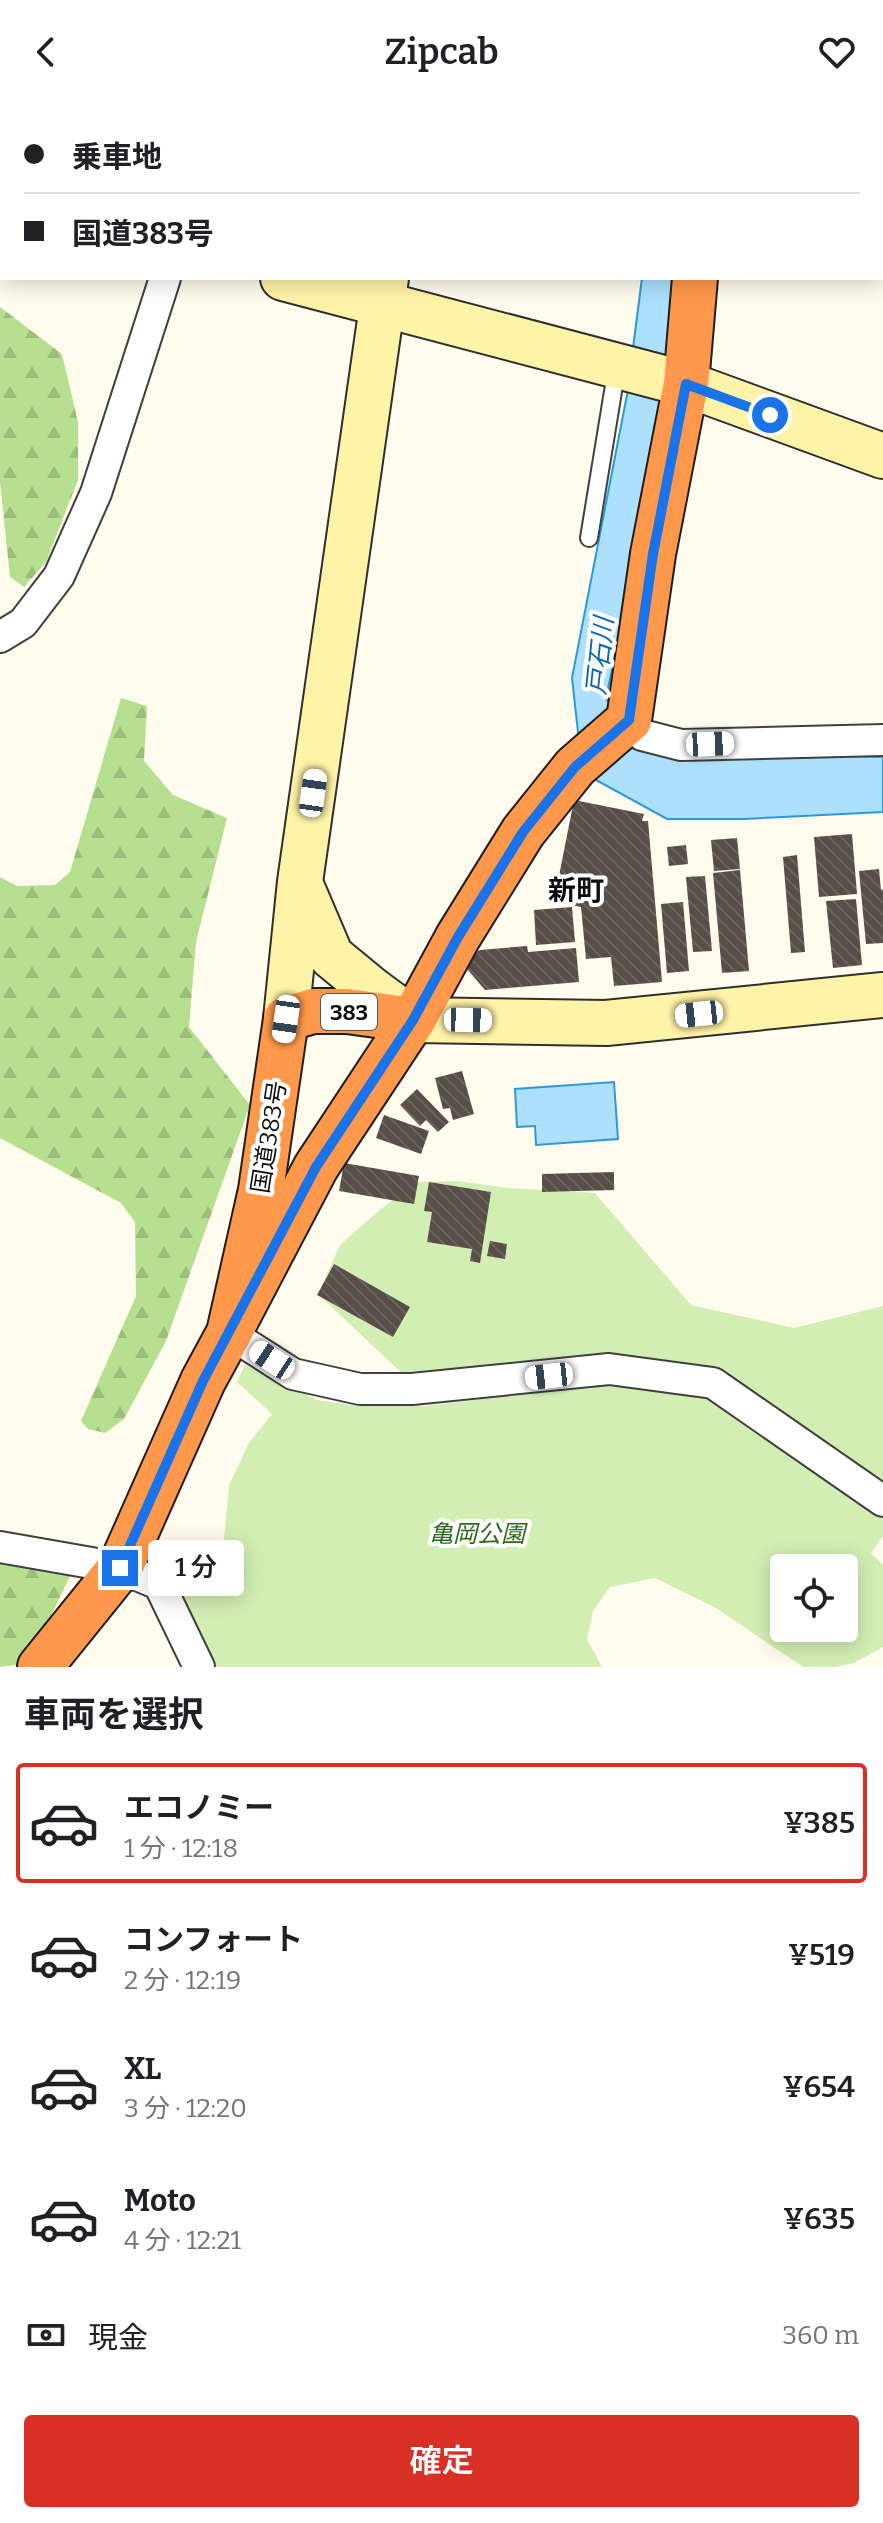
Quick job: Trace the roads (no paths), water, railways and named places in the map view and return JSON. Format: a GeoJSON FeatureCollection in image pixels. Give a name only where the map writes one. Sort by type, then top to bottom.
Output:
{"type":"FeatureCollection","features":[{"type":"Feature","properties":{"kind":"highway"},"geometry":{"type":"LineString","coordinates":[[629,720],[653,554],[686,384],[695,280]]}},
{"type":"Feature","properties":{"kind":"highway","name":"国道383号"},"geometry":{"type":"LineString","coordinates":[[40,1667],[120,1568],[203,1381],[316,1167],[413,1020],[458,937],[523,832],[575,767],[629,720]]}},
{"type":"Feature","properties":{"kind":"highway","name":"383"},"geometry":{"type":"LineString","coordinates":[[286,1019],[313,1011],[347,1011],[413,1020]]}},
{"type":"Feature","properties":{"kind":"highway","name":"国道383号"},"geometry":{"type":"LineString","coordinates":[[229,1333],[261,1190],[286,1019]]}},
{"type":"Feature","properties":{"kind":"street"},"geometry":{"type":"LineString","coordinates":[[0,637],[23,623],[59,576],[96,493],[164,280]]}},
{"type":"Feature","properties":{"kind":"street"},"geometry":{"type":"LineString","coordinates":[[299,280],[384,291],[686,384],[883,456]]}},
{"type":"Feature","properties":{"kind":"street"},"geometry":{"type":"LineString","coordinates":[[286,1019],[300,882],[384,291]]}},
{"type":"Feature","properties":{"kind":"street"},"geometry":{"type":"LineString","coordinates":[[629,720],[642,735],[681,745],[883,740]]}},
{"type":"Feature","properties":{"kind":"street"},"geometry":{"type":"LineString","coordinates":[[300,882],[331,956],[413,1020],[606,1023],[883,995]]}},
{"type":"Feature","properties":{"kind":"street"},"geometry":{"type":"LineString","coordinates":[[229,1333],[293,1374],[360,1389],[428,1388],[609,1369],[713,1383],[883,1501]]}},
{"type":"Feature","properties":{"kind":"street"},"geometry":{"type":"LineString","coordinates":[[0,1547],[120,1568],[159,1584],[199,1667]]}},
{"type":"Feature","properties":{"kind":"lane"},"geometry":{"type":"LineString","coordinates":[[589,538],[623,367]]}},
{"type":"Feature","properties":{"kind":"water","name":"戸石川"},"geometry":{"type":"Polygon","coordinates":[[[642,280],[684,280],[655,467],[606,698],[639,751],[883,757],[883,812],[744,819],[667,819],[596,780],[578,732],[572,678],[627,395],[642,280]]]}},
{"type":"Feature","properties":{"kind":"water"},"geometry":{"type":"Polygon","coordinates":[[[614,1082],[618,1139],[536,1145],[535,1126],[517,1127],[515,1089],[614,1082]]]}},
{"type":"Feature","properties":{"kind":"district","name":"新町"},"geometry":{"type":"Point","coordinates":[576,890]}},
{"type":"Feature","properties":{"kind":"park label","name":"亀岡公園"},"geometry":{"type":"Point","coordinates":[477,1534]}}]}
